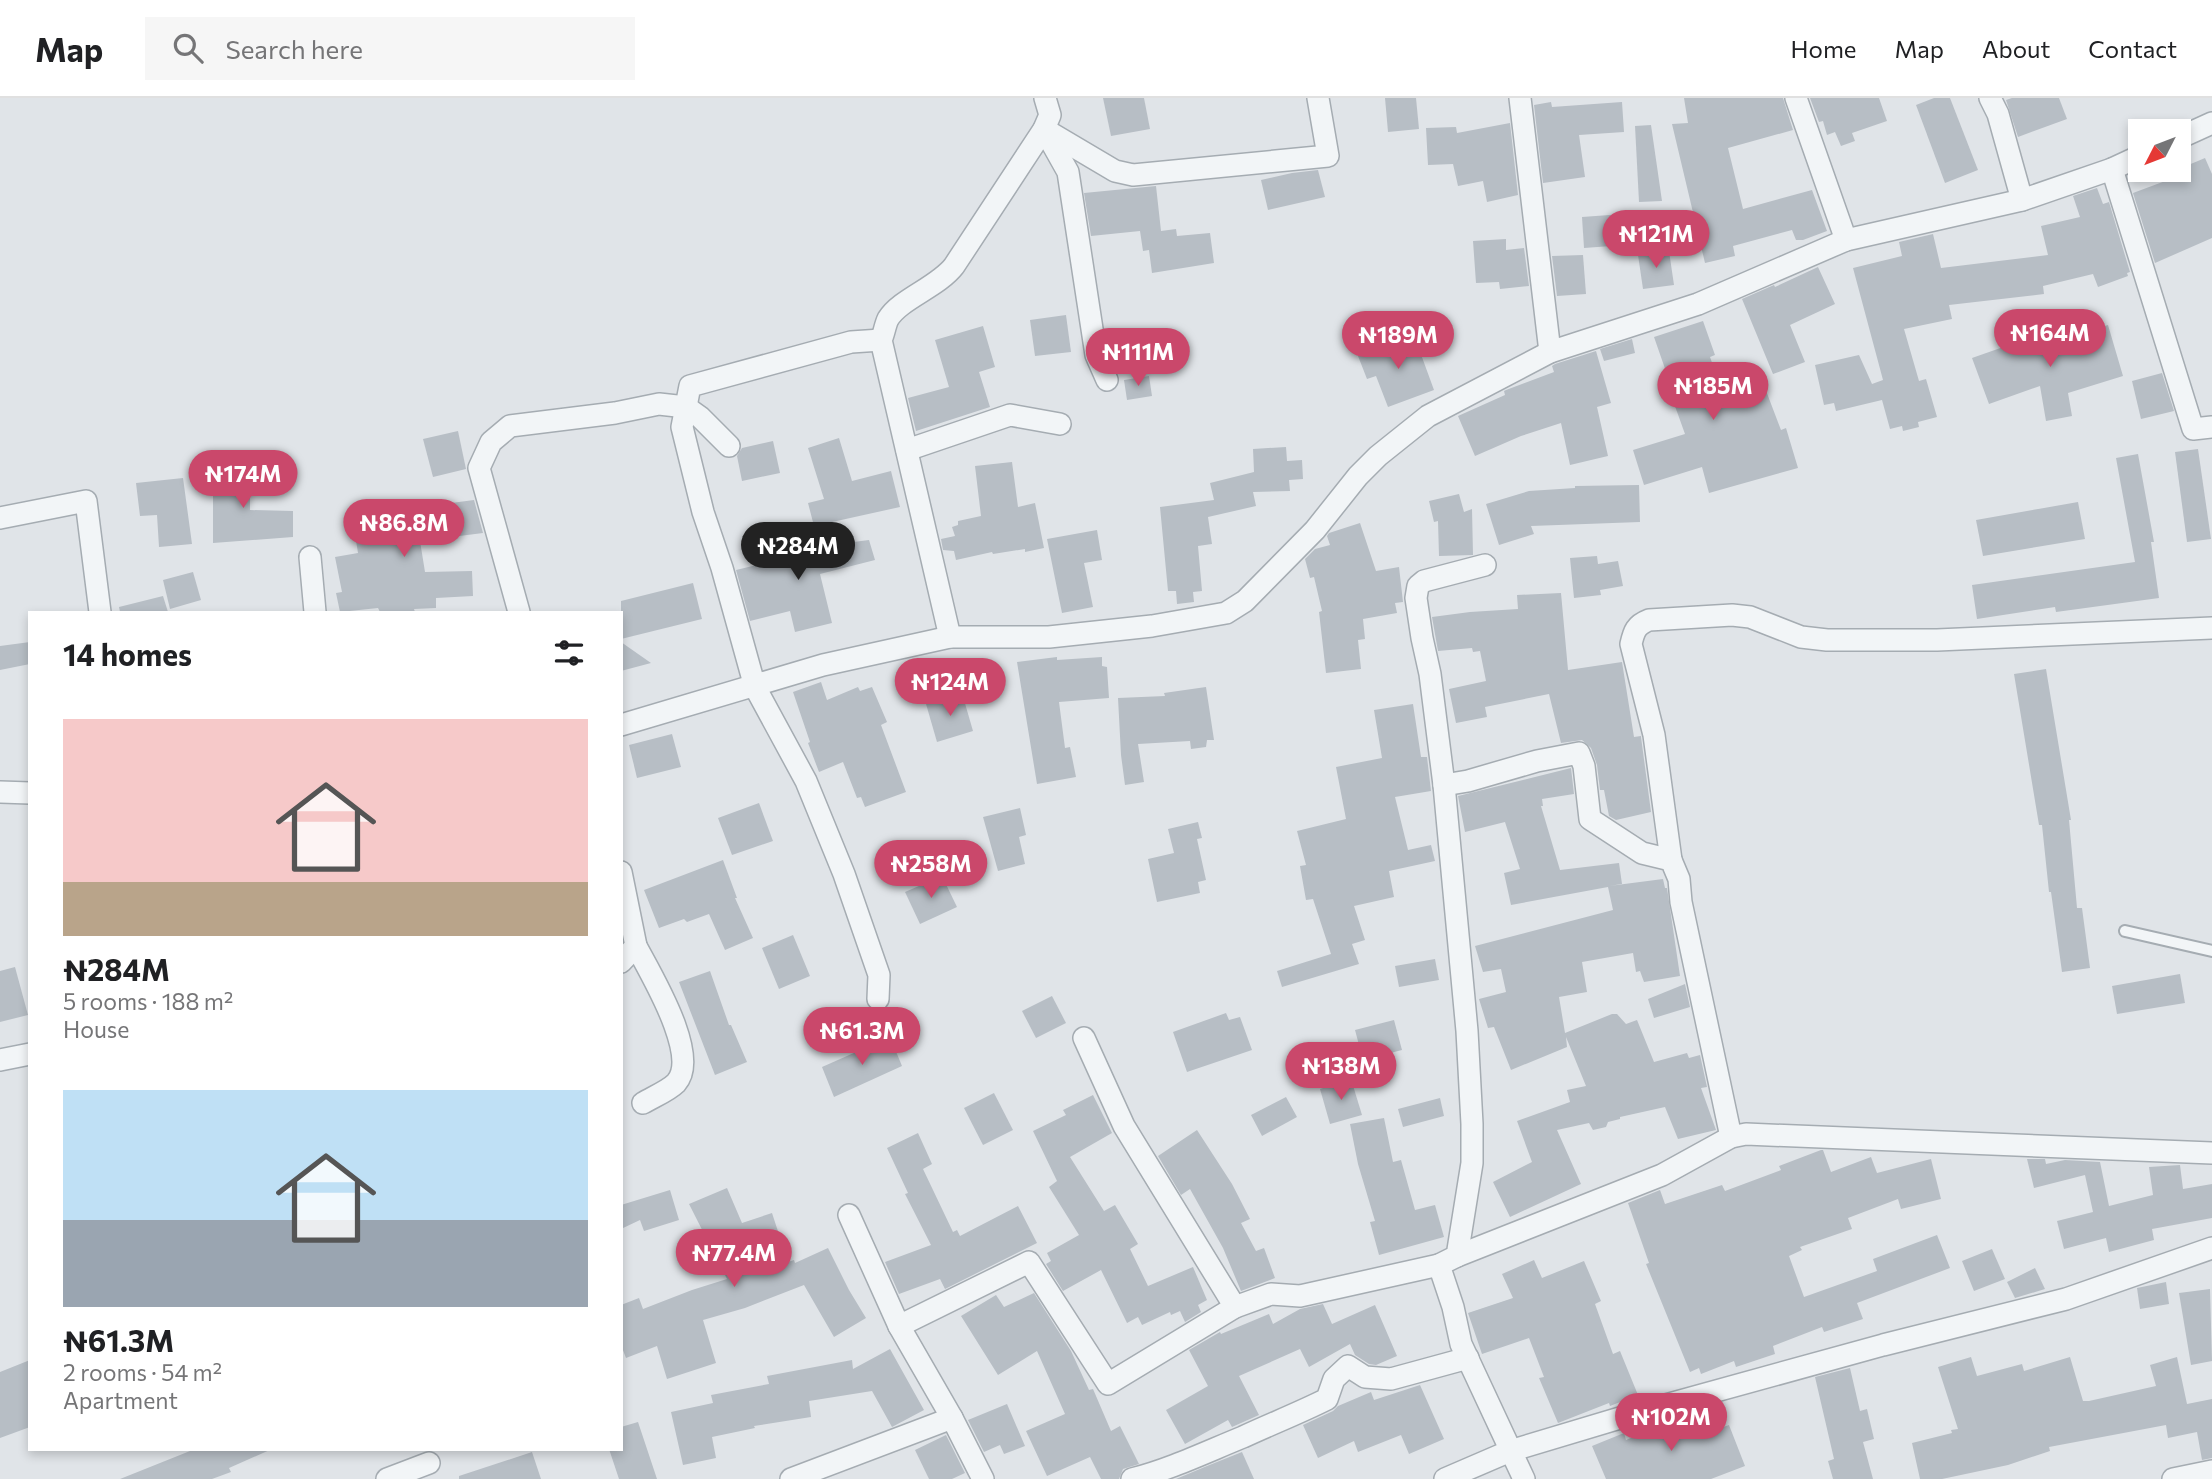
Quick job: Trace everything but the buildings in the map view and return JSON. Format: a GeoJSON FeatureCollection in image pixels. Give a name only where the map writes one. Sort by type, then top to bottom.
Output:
{"type":"FeatureCollection","features":[{"type":"Feature","properties":{"kind":"street"},"geometry":{"type":"LineString","coordinates":[[950,638],[881,341],[889,318],[902,306],[946,277],[954,266],[1044,130],[1050,116],[1045,98]]}},
{"type":"Feature","properties":{"kind":"street"},"geometry":{"type":"LineString","coordinates":[[1044,130],[1115,171],[1133,175],[1328,156],[1318,98]]}},
{"type":"Feature","properties":{"kind":"street"},"geometry":{"type":"LineString","coordinates":[[1520,98],[1550,352]]}},
{"type":"Feature","properties":{"kind":"street"},"geometry":{"type":"LineString","coordinates":[[1797,98],[1846,240]]}},
{"type":"Feature","properties":{"kind":"street"},"geometry":{"type":"LineString","coordinates":[[1990,98],[1998,114],[2022,200]]}},
{"type":"Feature","properties":{"kind":"street"},"geometry":{"type":"LineString","coordinates":[[2191,133],[2212,123]]}},
{"type":"Feature","properties":{"kind":"street"},"geometry":{"type":"LineString","coordinates":[[1044,130],[1068,172],[1096,355],[1107,380]]}},
{"type":"Feature","properties":{"kind":"street"},"geometry":{"type":"LineString","coordinates":[[623,724],[823,666],[950,638],[1049,637],[1152,626],[1226,613],[1245,601],[1315,530],[1358,476],[1378,456],[1428,416],[1550,352],[1698,304],[1846,240],[2022,200],[2128,162]]}},
{"type":"Feature","properties":{"kind":"street"},"geometry":{"type":"LineString","coordinates":[[2112,169],[2193,429],[2212,427]]}},
{"type":"Feature","properties":{"kind":"street"},"geometry":{"type":"LineString","coordinates":[[878,999],[879,975],[844,874],[806,781],[755,687],[682,427],[690,386],[851,342],[881,341]]}},
{"type":"Feature","properties":{"kind":"street"},"geometry":{"type":"LineString","coordinates":[[519,611],[479,468],[491,442],[510,426],[615,413],[659,404],[686,407],[729,446]]}},
{"type":"Feature","properties":{"kind":"street"},"geometry":{"type":"LineString","coordinates":[[907,450],[1010,415],[1060,424]]}},
{"type":"Feature","properties":{"kind":"street"},"geometry":{"type":"LineString","coordinates":[[0,518],[86,500],[100,611]]}},
{"type":"Feature","properties":{"kind":"street"},"geometry":{"type":"LineString","coordinates":[[310,556],[315,611]]}},
{"type":"Feature","properties":{"kind":"street"},"geometry":{"type":"LineString","coordinates":[[1485,565],[1424,581],[1418,586],[1416,598],[1430,674],[1444,785],[1467,1031],[1472,1124],[1472,1163],[1448,1261],[1453,1307],[1461,1344],[1524,1479]]}},
{"type":"Feature","properties":{"kind":"street"},"geometry":{"type":"LineString","coordinates":[[1731,1137],[1681,902],[1679,879],[1671,860],[1654,735],[1631,644],[1634,629],[1649,621],[1741,616],[1764,621],[1801,637],[1827,640],[1937,640],[2212,628]]}},
{"type":"Feature","properties":{"kind":"street"},"geometry":{"type":"LineString","coordinates":[[1444,785],[1579,753],[1584,766],[1590,818],[1642,853],[1671,860]]}},
{"type":"Feature","properties":{"kind":"street"},"geometry":{"type":"LineString","coordinates":[[0,792],[28,793]]}},
{"type":"Feature","properties":{"kind":"street"},"geometry":{"type":"LineString","coordinates":[[623,882],[636,946],[677,1030],[685,1059],[677,1082],[643,1103]]}},
{"type":"Feature","properties":{"kind":"street"},"geometry":{"type":"LineString","coordinates":[[623,960],[636,946]]}},
{"type":"Feature","properties":{"kind":"street"},"geometry":{"type":"LineString","coordinates":[[1084,1038],[1124,1126],[1235,1307]]}},
{"type":"Feature","properties":{"kind":"street"},"geometry":{"type":"LineString","coordinates":[[0,1060],[28,1054]]}},
{"type":"Feature","properties":{"kind":"street"},"geometry":{"type":"LineString","coordinates":[[899,1326],[1029,1262],[1108,1384],[1235,1307],[1271,1294],[1300,1296],[1448,1261],[1662,1175],[1731,1137],[1746,1134],[2212,1153]]}},
{"type":"Feature","properties":{"kind":"street"},"geometry":{"type":"LineString","coordinates":[[849,1215],[899,1326],[952,1418],[983,1479]]}},
{"type":"Feature","properties":{"kind":"street"},"geometry":{"type":"LineString","coordinates":[[1445,1479],[1510,1451],[1792,1369],[2066,1299],[2212,1248]]}},
{"type":"Feature","properties":{"kind":"street"},"geometry":{"type":"LineString","coordinates":[[1132,1479],[1199,1457],[1326,1399],[1334,1379],[1348,1366],[1365,1377],[1391,1379],[1468,1358]]}},
{"type":"Feature","properties":{"kind":"street"},"geometry":{"type":"LineString","coordinates":[[791,1479],[952,1418]]}},
{"type":"Feature","properties":{"kind":"street"},"geometry":{"type":"LineString","coordinates":[[387,1479],[429,1464]]}},
{"type":"Feature","properties":{"kind":"street"},"geometry":{"type":"LineString","coordinates":[[2173,1479],[2212,1471]]}},
{"type":"Feature","properties":{"kind":"lane"},"geometry":{"type":"LineString","coordinates":[[2125,932],[2212,951]]}}]}
